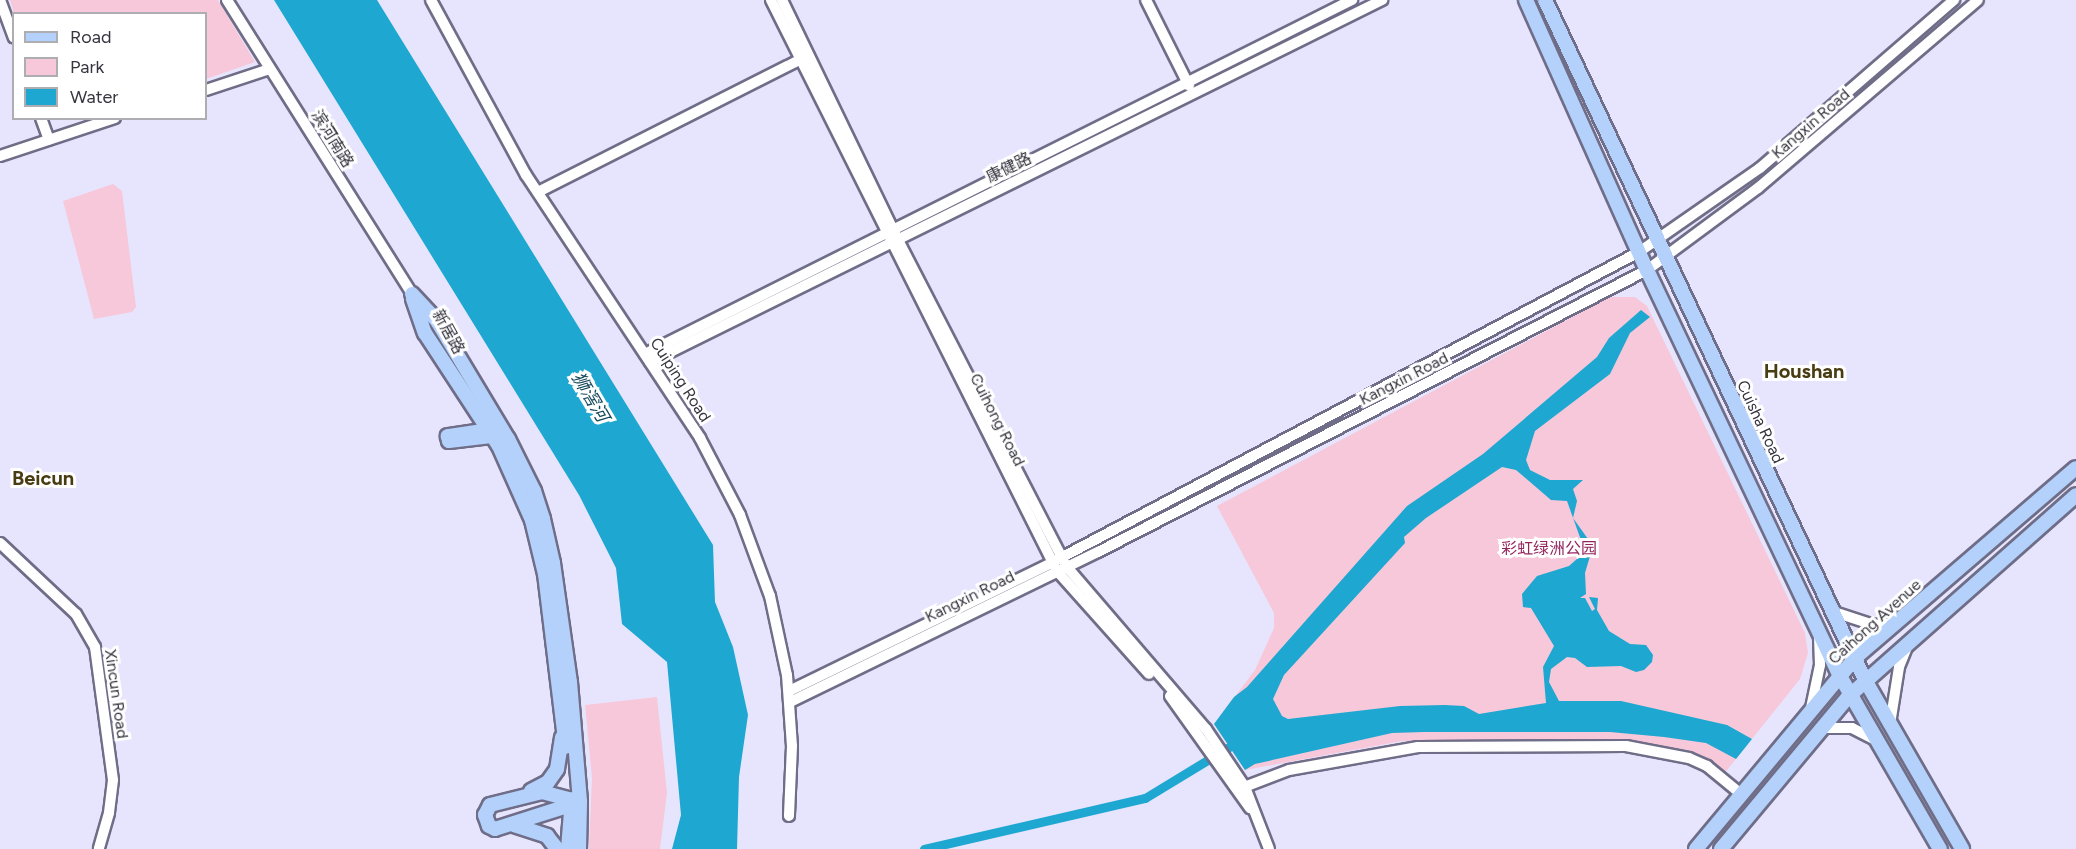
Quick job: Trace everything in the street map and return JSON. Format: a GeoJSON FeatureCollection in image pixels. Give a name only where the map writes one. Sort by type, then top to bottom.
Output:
{"type":"FeatureCollection","features":[{"type":"Feature","properties":{"kind":"main road"},"geometry":{"type":"LineString","coordinates":[[1526,0],[1647,270],[1840,676],[1940,849]]}},
{"type":"Feature","properties":{"kind":"main road","name":"Cuisha Road"},"geometry":{"type":"LineString","coordinates":[[1545,0],[1831,611],[1865,680],[1962,849]]}},
{"type":"Feature","properties":{"kind":"main road","name":"新居路"},"geometry":{"type":"LineString","coordinates":[[412,294],[426,333],[497,432],[534,491],[553,563],[570,682],[574,801],[568,849]]}},
{"type":"Feature","properties":{"kind":"main road","name":"新居路"},"geometry":{"type":"LineString","coordinates":[[497,432],[532,520],[545,574],[579,849]]}},
{"type":"Feature","properties":{"kind":"main road","name":"Caihong Avenue"},"geometry":{"type":"LineString","coordinates":[[1696,849],[1855,658],[2076,468]]}},
{"type":"Feature","properties":{"kind":"main road"},"geometry":{"type":"LineString","coordinates":[[1721,849],[1820,728],[1865,680],[2076,495]]}},
{"type":"Feature","properties":{"kind":"main road"},"geometry":{"type":"LineString","coordinates":[[515,799],[548,782],[557,769],[563,720]]}},
{"type":"Feature","properties":{"kind":"main road"},"geometry":{"type":"LineString","coordinates":[[542,792],[574,801],[495,829],[485,815],[490,805],[542,792]]}},
{"type":"Feature","properties":{"kind":"main road"},"geometry":{"type":"LineString","coordinates":[[515,799],[520,810],[515,823]]}},
{"type":"Feature","properties":{"kind":"main road"},"geometry":{"type":"LineString","coordinates":[[515,823],[547,836],[557,849]]}},
{"type":"Feature","properties":{"kind":"street"},"geometry":{"type":"LineString","coordinates":[[0,0],[12,33]]}},
{"type":"Feature","properties":{"kind":"street","name":"滨河南路"},"geometry":{"type":"LineString","coordinates":[[227,0],[412,294]]}},
{"type":"Feature","properties":{"kind":"street","name":"Cuiping Road"},"geometry":{"type":"LineString","coordinates":[[431,0],[538,192],[700,438],[740,515],[770,596],[789,696],[789,816]]}},
{"type":"Feature","properties":{"kind":"street","name":"Cuihong Road"},"geometry":{"type":"LineString","coordinates":[[771,0],[1060,564],[1202,732],[1255,815],[1269,849]]}},
{"type":"Feature","properties":{"kind":"street","name":"Cuihong Road"},"geometry":{"type":"LineString","coordinates":[[782,0],[892,237]]}},
{"type":"Feature","properties":{"kind":"street"},"geometry":{"type":"LineString","coordinates":[[1146,0],[1192,94]]}},
{"type":"Feature","properties":{"kind":"street","name":"康健路"},"geometry":{"type":"LineString","coordinates":[[892,237],[1187,82],[1352,0]]}},
{"type":"Feature","properties":{"kind":"street","name":"康健路"},"geometry":{"type":"LineString","coordinates":[[648,358],[1382,0]]}},
{"type":"Feature","properties":{"kind":"street","name":"Kangxin Road"},"geometry":{"type":"LineString","coordinates":[[1060,564],[1639,252],[1760,168],[1954,0]]}},
{"type":"Feature","properties":{"kind":"street","name":"Kangxin Road"},"geometry":{"type":"LineString","coordinates":[[789,696],[1060,564],[1647,270],[1758,188],[1978,0]]}},
{"type":"Feature","properties":{"kind":"street"},"geometry":{"type":"LineString","coordinates":[[538,192],[801,59]]}},
{"type":"Feature","properties":{"kind":"street"},"geometry":{"type":"LineString","coordinates":[[207,90],[270,69]]}},
{"type":"Feature","properties":{"kind":"street"},"geometry":{"type":"LineString","coordinates":[[42,120],[49,140]]}},
{"type":"Feature","properties":{"kind":"street"},"geometry":{"type":"LineString","coordinates":[[0,156],[109,120]]}},
{"type":"Feature","properties":{"kind":"street","name":"Xincun Road"},"geometry":{"type":"LineString","coordinates":[[0,543],[76,614],[95,647],[113,780],[99,849]]}},
{"type":"Feature","properties":{"kind":"street"},"geometry":{"type":"LineString","coordinates":[[1831,611],[1874,626],[1896,623]]}},
{"type":"Feature","properties":{"kind":"street"},"geometry":{"type":"LineString","coordinates":[[1809,712],[1820,665],[1819,631]]}},
{"type":"Feature","properties":{"kind":"street"},"geometry":{"type":"LineString","coordinates":[[1890,724],[1899,667],[1909,642]]}},
{"type":"Feature","properties":{"kind":"street"},"geometry":{"type":"LineString","coordinates":[[1820,728],[1852,728],[1876,740]]}},
{"type":"Feature","properties":{"kind":"street"},"geometry":{"type":"LineString","coordinates":[[1237,784],[1308,765],[1418,747],[1626,746],[1689,758],[1707,766],[1741,794]]}},
{"type":"Feature","properties":{"kind":"green space"},"geometry":{"type":"Polygon","coordinates":[[[10,0],[218,0],[255,62],[207,79],[207,12],[14,12],[10,0]]]}},
{"type":"Feature","properties":{"kind":"green space"},"geometry":{"type":"Polygon","coordinates":[[[113,184],[122,191],[136,307],[132,312],[94,319],[63,201],[113,184]]]}},
{"type":"Feature","properties":{"kind":"green space","name":"彩虹绿洲公园"},"geometry":{"type":"Polygon","coordinates":[[[1610,297],[1635,297],[1647,306],[1805,633],[1808,653],[1800,679],[1723,775],[1688,750],[1600,742],[1402,741],[1245,770],[1214,724],[1255,670],[1274,628],[1274,613],[1217,506],[1610,297]]]}},
{"type":"Feature","properties":{"kind":"green space"},"geometry":{"type":"Polygon","coordinates":[[[657,697],[667,793],[660,849],[589,849],[592,778],[585,705],[657,697]]]}},
{"type":"Feature","properties":{"kind":"water","name":"狮滘河"},"geometry":{"type":"Polygon","coordinates":[[[274,0],[377,0],[713,545],[715,602],[733,647],[748,715],[739,777],[737,849],[672,849],[681,815],[667,662],[622,624],[616,568],[579,495],[274,0]]]}},
{"type":"Feature","properties":{"kind":"water"},"geometry":{"type":"Polygon","coordinates":[[[1641,310],[1650,317],[1630,333],[1610,374],[1535,431],[1526,460],[1530,470],[1550,480],[1583,480],[1573,489],[1577,501],[1573,518],[1593,546],[1585,573],[1586,594],[1580,598],[1585,598],[1592,611],[1595,609],[1589,597],[1598,598],[1597,610],[1609,631],[1630,644],[1646,645],[1653,655],[1652,662],[1644,670],[1636,672],[1621,666],[1587,667],[1575,658],[1567,657],[1551,669],[1549,682],[1559,701],[1621,701],[1727,725],[1752,739],[1736,759],[1706,743],[1610,732],[1424,732],[1392,733],[1255,764],[1245,770],[1214,724],[1234,697],[1247,687],[1407,506],[1483,454],[1597,357],[1609,338],[1641,310]],[[1502,467],[1426,518],[1404,537],[1405,543],[1284,675],[1273,699],[1282,716],[1288,719],[1400,706],[1445,705],[1464,706],[1479,714],[1546,703],[1543,667],[1554,646],[1531,608],[1523,607],[1522,594],[1537,576],[1569,566],[1578,558],[1582,543],[1567,501],[1551,500],[1516,470],[1502,467]]]}},
{"type":"Feature","properties":{"kind":"waterway"},"geometry":{"type":"LineString","coordinates":[[924,849],[1145,798],[1229,747]]}},
{"type":"Feature","properties":{"kind":"district","name":"Houshan"},"geometry":{"type":"Point","coordinates":[1804,371]}},
{"type":"Feature","properties":{"kind":"district","name":"Beicun"},"geometry":{"type":"Point","coordinates":[43,478]}}]}
